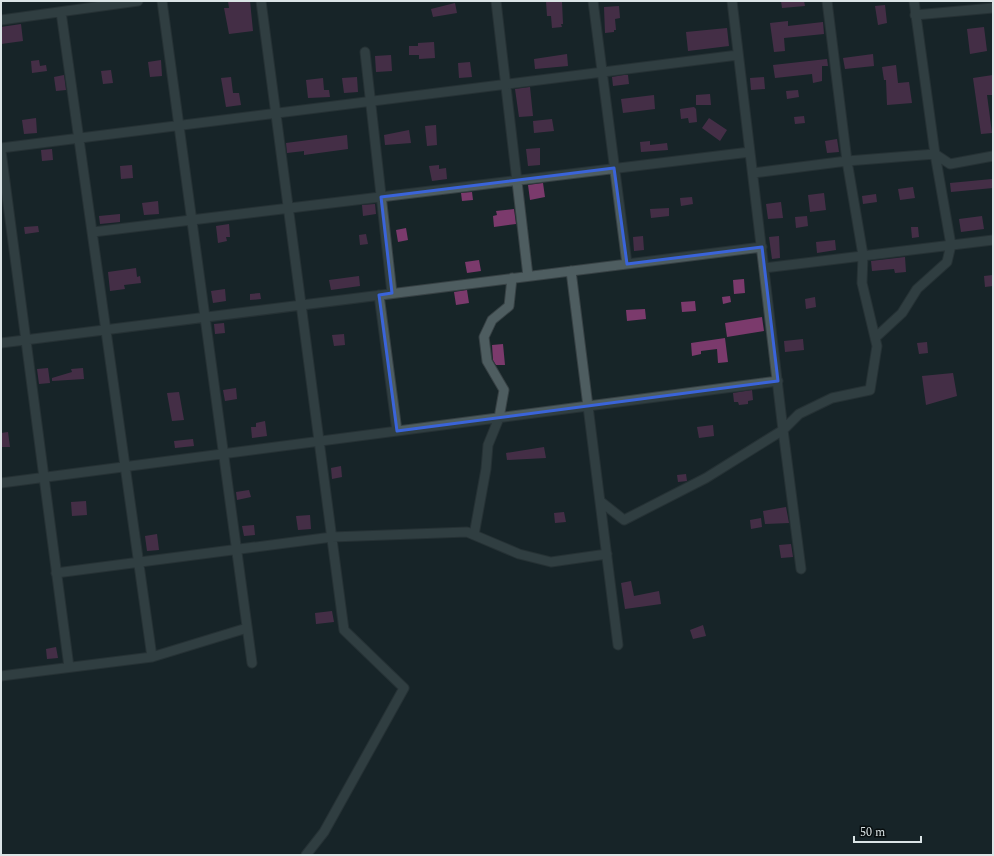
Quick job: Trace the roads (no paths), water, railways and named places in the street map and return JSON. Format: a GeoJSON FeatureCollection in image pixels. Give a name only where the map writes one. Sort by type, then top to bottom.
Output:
{"type":"FeatureCollection","features":[{"type":"Feature","properties":{"kind":"street"},"geometry":{"type":"LineString","coordinates":[[1,20],[121,2],[138,1]]}},
{"type":"Feature","properties":{"kind":"street"},"geometry":{"type":"LineString","coordinates":[[162,1],[252,663]]}},
{"type":"Feature","properties":{"kind":"street"},"geometry":{"type":"LineString","coordinates":[[261,1],[344,630],[404,688],[324,832],[306,855]]}},
{"type":"Feature","properties":{"kind":"street"},"geometry":{"type":"LineString","coordinates":[[496,1],[528,276]]}},
{"type":"Feature","properties":{"kind":"street"},"geometry":{"type":"LineString","coordinates":[[593,1],[627,264]]}},
{"type":"Feature","properties":{"kind":"street"},"geometry":{"type":"LineString","coordinates":[[732,1],[801,569]]}},
{"type":"Feature","properties":{"kind":"street"},"geometry":{"type":"LineString","coordinates":[[600,502],[624,520],[706,478],[783,430],[799,414],[832,398],[870,390],[877,346],[862,283],[863,255],[847,161],[827,1]]}},
{"type":"Feature","properties":{"kind":"street"},"geometry":{"type":"LineString","coordinates":[[875,338],[902,313],[917,289],[947,262],[951,245],[935,154],[914,1]]}},
{"type":"Feature","properties":{"kind":"street"},"geometry":{"type":"LineString","coordinates":[[915,15],[993,8]]}},
{"type":"Feature","properties":{"kind":"street"},"geometry":{"type":"LineString","coordinates":[[61,12],[152,657]]}},
{"type":"Feature","properties":{"kind":"street"},"geometry":{"type":"LineString","coordinates":[[365,52],[392,293]]}},
{"type":"Feature","properties":{"kind":"street"},"geometry":{"type":"LineString","coordinates":[[69,667],[1,149],[738,55]]}},
{"type":"Feature","properties":{"kind":"street"},"geometry":{"type":"LineString","coordinates":[[92,232],[750,152]]}},
{"type":"Feature","properties":{"kind":"street"},"geometry":{"type":"LineString","coordinates":[[753,173],[847,161],[935,154],[950,164],[993,156]]}},
{"type":"Feature","properties":{"kind":"street"},"geometry":{"type":"LineString","coordinates":[[764,268],[993,240]]}},
{"type":"Feature","properties":{"kind":"street"},"geometry":{"type":"LineString","coordinates":[[1,342],[762,247]]}},
{"type":"Feature","properties":{"kind":"street"},"geometry":{"type":"LineString","coordinates":[[571,271],[618,645]]}},
{"type":"Feature","properties":{"kind":"street"},"geometry":{"type":"LineString","coordinates":[[474,535],[486,469],[488,445],[499,418],[504,390],[487,361],[484,337],[492,320],[509,306],[512,278]]}},
{"type":"Feature","properties":{"kind":"street"},"geometry":{"type":"LineString","coordinates":[[379,295],[397,431]]}},
{"type":"Feature","properties":{"kind":"street"},"geometry":{"type":"LineString","coordinates":[[1,483],[778,381]]}},
{"type":"Feature","properties":{"kind":"street"},"geometry":{"type":"LineString","coordinates":[[56,573],[332,536],[467,532],[519,554],[551,562],[607,554]]}},
{"type":"Feature","properties":{"kind":"street"},"geometry":{"type":"LineString","coordinates":[[1,676],[152,657],[247,628]]}}]}
